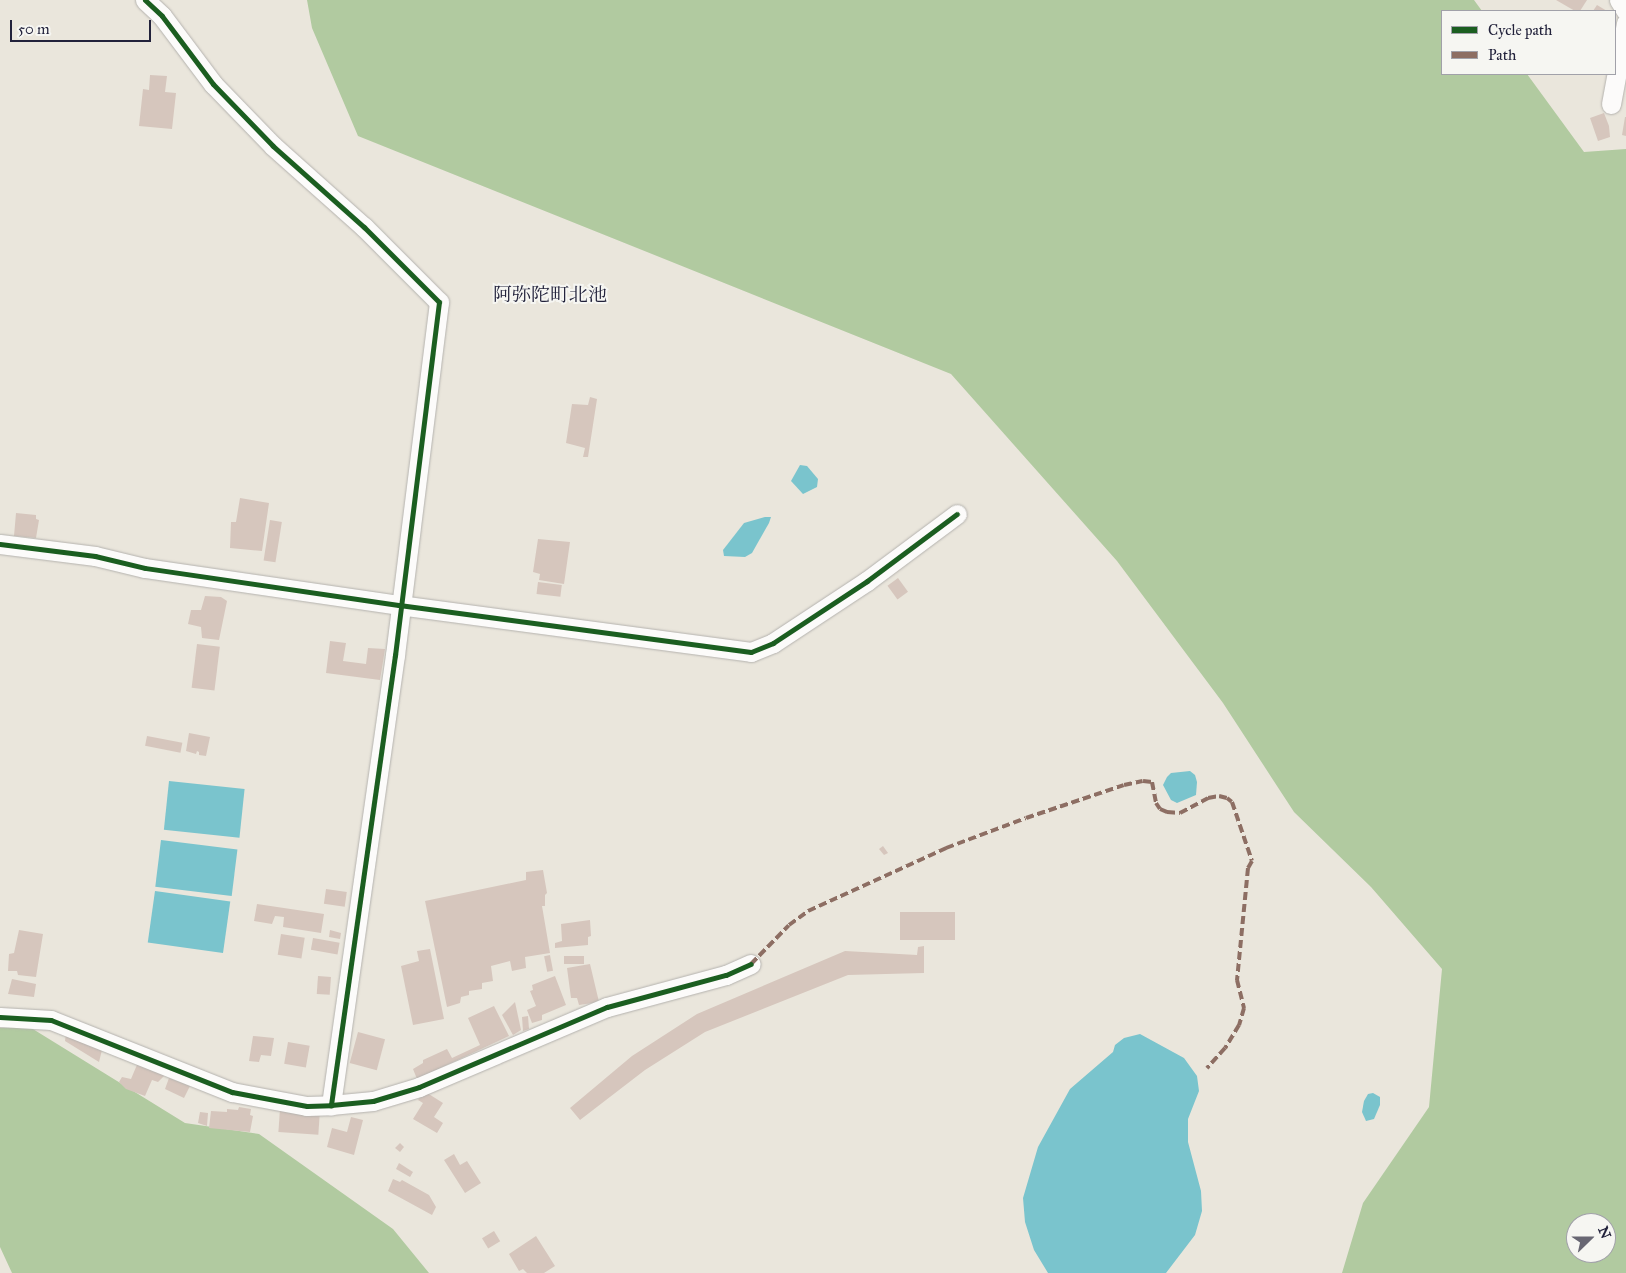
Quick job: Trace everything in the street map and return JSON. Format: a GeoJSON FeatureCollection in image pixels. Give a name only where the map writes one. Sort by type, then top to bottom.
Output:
{"type":"FeatureCollection","features":[{"type":"Feature","properties":{"kind":"street"},"geometry":{"type":"LineString","coordinates":[[145,0],[162,16],[213,84],[267,140],[364,227],[439,302],[399,605],[395,655],[331,1105]]}},
{"type":"Feature","properties":{"kind":"street"},"geometry":{"type":"LineString","coordinates":[[1619,0],[1626,11]]}},
{"type":"Feature","properties":{"kind":"street"},"geometry":{"type":"LineString","coordinates":[[1611,104],[1626,22]]}},
{"type":"Feature","properties":{"kind":"street"},"geometry":{"type":"LineString","coordinates":[[0,544],[95,556],[145,568],[399,605],[751,652],[773,643],[867,581],[957,514]]}},
{"type":"Feature","properties":{"kind":"street"},"geometry":{"type":"LineString","coordinates":[[0,1017],[51,1020],[232,1092],[307,1106],[331,1105],[373,1101],[418,1087],[607,1006],[726,975],[751,964]]}},
{"type":"Feature","properties":{"kind":"green space"},"geometry":{"type":"Polygon","coordinates":[[[307,0],[1474,0],[1481,10],[1441,10],[1441,75],[1528,75],[1584,152],[1626,149],[1626,1273],[1342,1273],[1363,1203],[1429,1107],[1442,969],[1371,887],[1294,812],[1223,703],[1117,561],[951,374],[358,136],[312,28],[307,0]]]}},
{"type":"Feature","properties":{"kind":"green space"},"geometry":{"type":"Polygon","coordinates":[[[28,1026],[185,1123],[259,1134],[393,1229],[429,1273],[12,1273],[0,1247],[0,1028],[28,1026]]]}},
{"type":"Feature","properties":{"kind":"water"},"geometry":{"type":"Polygon","coordinates":[[[800,465],[807,466],[818,479],[817,487],[803,494],[791,481],[800,465]]]}},
{"type":"Feature","properties":{"kind":"water"},"geometry":{"type":"Polygon","coordinates":[[[771,517],[752,553],[745,557],[724,556],[723,550],[744,523],[771,517]]]}},
{"type":"Feature","properties":{"kind":"water"},"geometry":{"type":"Polygon","coordinates":[[[1190,771],[1195,775],[1197,782],[1196,795],[1177,803],[1171,800],[1163,785],[1167,777],[1171,773],[1190,771]]]}},
{"type":"Feature","properties":{"kind":"water"},"geometry":{"type":"Polygon","coordinates":[[[169,781],[245,789],[239,838],[164,830],[169,781]]]}},
{"type":"Feature","properties":{"kind":"water"},"geometry":{"type":"Polygon","coordinates":[[[161,840],[237,849],[232,896],[155,887],[161,840]]]}},
{"type":"Feature","properties":{"kind":"water"},"geometry":{"type":"Polygon","coordinates":[[[155,891],[230,902],[223,953],[148,942],[155,891]]]}},
{"type":"Feature","properties":{"kind":"water"},"geometry":{"type":"Polygon","coordinates":[[[1140,1034],[1184,1058],[1197,1076],[1199,1091],[1188,1119],[1188,1142],[1201,1191],[1202,1211],[1195,1235],[1166,1273],[1048,1273],[1034,1250],[1025,1222],[1023,1198],[1038,1147],[1070,1089],[1113,1052],[1115,1045],[1124,1038],[1140,1034]]]}},
{"type":"Feature","properties":{"kind":"water"},"geometry":{"type":"Polygon","coordinates":[[[1373,1093],[1380,1097],[1380,1105],[1374,1119],[1366,1121],[1362,1112],[1364,1101],[1368,1094],[1373,1093]]]}},
{"type":"Feature","properties":{"kind":"building"},"geometry":{"type":"Polygon","coordinates":[[[1556,0],[1587,0],[1581,10],[1573,10],[1556,0]]]}},
{"type":"Feature","properties":{"kind":"building"},"geometry":{"type":"Polygon","coordinates":[[[1597,5],[1605,10],[1594,10],[1597,5]]]}},
{"type":"Feature","properties":{"kind":"building"},"geometry":{"type":"Polygon","coordinates":[[[150,75],[167,76],[165,92],[176,93],[172,129],[139,126],[143,89],[149,90],[150,75]]]}},
{"type":"Feature","properties":{"kind":"building"},"geometry":{"type":"Polygon","coordinates":[[[1604,113],[1609,126],[1610,137],[1598,141],[1590,118],[1604,113]]]}},
{"type":"Feature","properties":{"kind":"building"},"geometry":{"type":"Polygon","coordinates":[[[1626,117],[1626,136],[1622,135],[1626,117]]]}},
{"type":"Feature","properties":{"kind":"building"},"geometry":{"type":"Polygon","coordinates":[[[590,397],[597,399],[588,457],[583,457],[585,448],[566,443],[572,404],[588,405],[590,397]]]}},
{"type":"Feature","properties":{"kind":"building"},"geometry":{"type":"Polygon","coordinates":[[[240,498],[269,503],[262,551],[230,548],[231,522],[236,522],[240,498]]]}},
{"type":"Feature","properties":{"kind":"building"},"geometry":{"type":"Polygon","coordinates":[[[16,513],[36,515],[36,519],[39,520],[36,538],[14,536],[16,513]]]}},
{"type":"Feature","properties":{"kind":"building"},"geometry":{"type":"Polygon","coordinates":[[[270,520],[282,522],[275,562],[264,560],[270,520]]]}},
{"type":"Feature","properties":{"kind":"building"},"geometry":{"type":"Polygon","coordinates":[[[538,539],[570,542],[564,584],[539,580],[540,574],[533,572],[538,539]]]}},
{"type":"Feature","properties":{"kind":"building"},"geometry":{"type":"Polygon","coordinates":[[[898,578],[908,592],[897,599],[887,586],[898,578]]]}},
{"type":"Feature","properties":{"kind":"building"},"geometry":{"type":"Polygon","coordinates":[[[538,582],[562,585],[560,597],[537,594],[538,582]]]}},
{"type":"Feature","properties":{"kind":"building"},"geometry":{"type":"Polygon","coordinates":[[[205,596],[221,597],[227,601],[219,640],[202,638],[201,627],[188,624],[191,610],[201,610],[205,596]]]}},
{"type":"Feature","properties":{"kind":"building"},"geometry":{"type":"Polygon","coordinates":[[[330,641],[346,643],[343,661],[366,664],[368,648],[385,649],[380,680],[326,673],[330,641]]]}},
{"type":"Feature","properties":{"kind":"building"},"geometry":{"type":"Polygon","coordinates":[[[197,644],[220,647],[214,690],[192,688],[197,644]]]}},
{"type":"Feature","properties":{"kind":"building"},"geometry":{"type":"Polygon","coordinates":[[[189,733],[210,737],[206,756],[199,755],[197,751],[196,754],[186,751],[189,733]]]}},
{"type":"Feature","properties":{"kind":"building"},"geometry":{"type":"Polygon","coordinates":[[[147,736],[182,743],[180,753],[145,746],[147,736]]]}},
{"type":"Feature","properties":{"kind":"building"},"geometry":{"type":"Polygon","coordinates":[[[883,846],[888,853],[884,855],[879,849],[883,846]]]}},
{"type":"Feature","properties":{"kind":"building"},"geometry":{"type":"Polygon","coordinates":[[[543,870],[547,893],[545,895],[545,906],[542,906],[550,953],[525,957],[526,968],[512,971],[510,961],[491,966],[493,981],[482,983],[482,989],[469,991],[469,995],[461,997],[460,1003],[447,1007],[425,901],[526,880],[526,872],[543,870]]]}},
{"type":"Feature","properties":{"kind":"building"},"geometry":{"type":"Polygon","coordinates":[[[326,889],[347,892],[345,907],[324,904],[326,889]]]}},
{"type":"Feature","properties":{"kind":"building"},"geometry":{"type":"Polygon","coordinates":[[[257,904],[324,914],[321,933],[283,927],[284,917],[275,916],[272,924],[254,921],[257,904]]]}},
{"type":"Feature","properties":{"kind":"building"},"geometry":{"type":"Polygon","coordinates":[[[900,912],[955,912],[955,940],[900,940],[900,912]]]}},
{"type":"Feature","properties":{"kind":"building"},"geometry":{"type":"Polygon","coordinates":[[[590,920],[591,936],[588,937],[588,945],[555,948],[555,943],[562,941],[561,924],[590,920]]]}},
{"type":"Feature","properties":{"kind":"building"},"geometry":{"type":"Polygon","coordinates":[[[19,930],[43,934],[36,977],[18,975],[17,971],[8,971],[9,954],[14,953],[19,930]]]}},
{"type":"Feature","properties":{"kind":"building"},"geometry":{"type":"Polygon","coordinates":[[[330,930],[341,933],[340,939],[329,937],[330,930]]]}},
{"type":"Feature","properties":{"kind":"building"},"geometry":{"type":"Polygon","coordinates":[[[281,934],[305,938],[301,958],[278,955],[281,934]]]}},
{"type":"Feature","properties":{"kind":"building"},"geometry":{"type":"Polygon","coordinates":[[[313,938],[340,943],[338,955],[311,950],[313,938]]]}},
{"type":"Feature","properties":{"kind":"building"},"geometry":{"type":"Polygon","coordinates":[[[924,946],[924,973],[848,975],[705,1032],[645,1070],[580,1120],[570,1108],[632,1056],[697,1014],[845,951],[917,955],[918,947],[924,946]]]}},
{"type":"Feature","properties":{"kind":"building"},"geometry":{"type":"Polygon","coordinates":[[[430,949],[444,1019],[413,1025],[401,966],[419,961],[417,951],[430,949]]]}},
{"type":"Feature","properties":{"kind":"building"},"geometry":{"type":"Polygon","coordinates":[[[550,955],[553,971],[547,972],[544,956],[550,955]]]}},
{"type":"Feature","properties":{"kind":"building"},"geometry":{"type":"Polygon","coordinates":[[[564,956],[584,956],[584,964],[564,964],[564,956]]]}},
{"type":"Feature","properties":{"kind":"building"},"geometry":{"type":"Polygon","coordinates":[[[590,964],[599,1002],[579,1005],[577,998],[571,998],[567,968],[590,964]]]}},
{"type":"Feature","properties":{"kind":"building"},"geometry":{"type":"Polygon","coordinates":[[[318,976],[331,977],[330,995],[317,994],[318,976]]]}},
{"type":"Feature","properties":{"kind":"building"},"geometry":{"type":"Polygon","coordinates":[[[555,976],[566,1005],[542,1015],[542,1020],[532,1023],[527,1010],[536,1006],[530,991],[533,990],[532,985],[555,976]]]}},
{"type":"Feature","properties":{"kind":"building"},"geometry":{"type":"Polygon","coordinates":[[[12,979],[36,984],[34,997],[8,994],[12,979]]]}},
{"type":"Feature","properties":{"kind":"building"},"geometry":{"type":"Polygon","coordinates":[[[515,1002],[521,1030],[513,1035],[502,1015],[515,1002]]]}},
{"type":"Feature","properties":{"kind":"building"},"geometry":{"type":"Polygon","coordinates":[[[494,1006],[509,1036],[417,1079],[413,1069],[423,1063],[423,1060],[447,1049],[452,1058],[480,1045],[468,1018],[494,1006]]]}},
{"type":"Feature","properties":{"kind":"building"},"geometry":{"type":"Polygon","coordinates":[[[528,1016],[529,1029],[523,1031],[522,1017],[528,1016]]]}},
{"type":"Feature","properties":{"kind":"building"},"geometry":{"type":"Polygon","coordinates":[[[358,1032],[385,1039],[377,1070],[350,1063],[358,1032]]]}},
{"type":"Feature","properties":{"kind":"building"},"geometry":{"type":"Polygon","coordinates":[[[66,1033],[103,1046],[99,1062],[65,1041],[66,1033]]]}},
{"type":"Feature","properties":{"kind":"building"},"geometry":{"type":"Polygon","coordinates":[[[253,1036],[274,1038],[271,1056],[261,1055],[259,1062],[249,1061],[253,1036]]]}},
{"type":"Feature","properties":{"kind":"building"},"geometry":{"type":"Polygon","coordinates":[[[288,1042],[310,1046],[306,1067],[284,1064],[288,1042]]]}},
{"type":"Feature","properties":{"kind":"building"},"geometry":{"type":"Polygon","coordinates":[[[139,1060],[167,1073],[158,1082],[152,1080],[145,1096],[126,1089],[119,1082],[122,1077],[131,1079],[139,1060]]]}},
{"type":"Feature","properties":{"kind":"building"},"geometry":{"type":"Polygon","coordinates":[[[169,1078],[190,1086],[184,1098],[165,1089],[169,1078]]]}},
{"type":"Feature","properties":{"kind":"building"},"geometry":{"type":"Polygon","coordinates":[[[424,1091],[443,1103],[434,1117],[443,1123],[437,1133],[413,1119],[423,1103],[418,1100],[424,1091]]]}},
{"type":"Feature","properties":{"kind":"building"},"geometry":{"type":"Polygon","coordinates":[[[239,1107],[251,1109],[250,1115],[253,1116],[250,1132],[209,1128],[211,1111],[227,1112],[227,1109],[238,1110],[239,1107]]]}},
{"type":"Feature","properties":{"kind":"building"},"geometry":{"type":"Polygon","coordinates":[[[280,1109],[320,1112],[318,1135],[278,1132],[280,1109]]]}},
{"type":"Feature","properties":{"kind":"building"},"geometry":{"type":"Polygon","coordinates":[[[200,1112],[208,1113],[207,1126],[198,1123],[200,1112]]]}},
{"type":"Feature","properties":{"kind":"building"},"geometry":{"type":"Polygon","coordinates":[[[351,1117],[363,1120],[354,1155],[327,1147],[332,1128],[347,1132],[351,1117]]]}},
{"type":"Feature","properties":{"kind":"building"},"geometry":{"type":"Polygon","coordinates":[[[400,1143],[404,1147],[400,1152],[395,1148],[400,1143]]]}},
{"type":"Feature","properties":{"kind":"building"},"geometry":{"type":"Polygon","coordinates":[[[454,1154],[460,1165],[467,1161],[481,1183],[465,1193],[444,1160],[454,1154]]]}},
{"type":"Feature","properties":{"kind":"building"},"geometry":{"type":"Polygon","coordinates":[[[399,1163],[413,1172],[410,1177],[396,1169],[399,1163]]]}},
{"type":"Feature","properties":{"kind":"building"},"geometry":{"type":"Polygon","coordinates":[[[393,1179],[400,1182],[402,1180],[429,1195],[436,1207],[432,1215],[388,1191],[393,1179]]]}},
{"type":"Feature","properties":{"kind":"building"},"geometry":{"type":"Polygon","coordinates":[[[494,1231],[500,1241],[488,1248],[482,1238],[494,1231]]]}},
{"type":"Feature","properties":{"kind":"building"},"geometry":{"type":"Polygon","coordinates":[[[536,1236],[555,1266],[544,1273],[527,1273],[523,1269],[519,1271],[509,1254],[536,1236]]]}},
{"type":"Feature","properties":{"kind":"marked path"},"geometry":{"type":"LineString","coordinates":[[751,964],[789,925],[808,911],[946,848],[1026,818],[1124,785],[1143,781],[1152,782],[1156,803],[1160,809],[1167,812],[1180,813],[1208,798],[1219,796],[1227,798],[1232,802],[1252,861],[1248,868],[1237,980],[1244,1008],[1239,1025],[1225,1048],[1207,1068]]}},
{"type":"Feature","properties":{"kind":"cycle path"},"geometry":{"type":"LineString","coordinates":[[145,0],[162,16],[213,84],[273,146],[364,227],[439,302],[395,655],[331,1105]]}},
{"type":"Feature","properties":{"kind":"cycle path"},"geometry":{"type":"LineString","coordinates":[[0,544],[95,556],[145,568],[399,605],[751,652],[773,643],[867,581],[957,514]]}},
{"type":"Feature","properties":{"kind":"cycle path"},"geometry":{"type":"LineString","coordinates":[[0,1017],[51,1020],[232,1092],[307,1106],[331,1105],[373,1101],[419,1087],[607,1007],[726,975],[751,964]]}},
{"type":"Feature","properties":{"kind":"district","name":"阿弥陀町北池"},"geometry":{"type":"Point","coordinates":[550,295]}}]}
